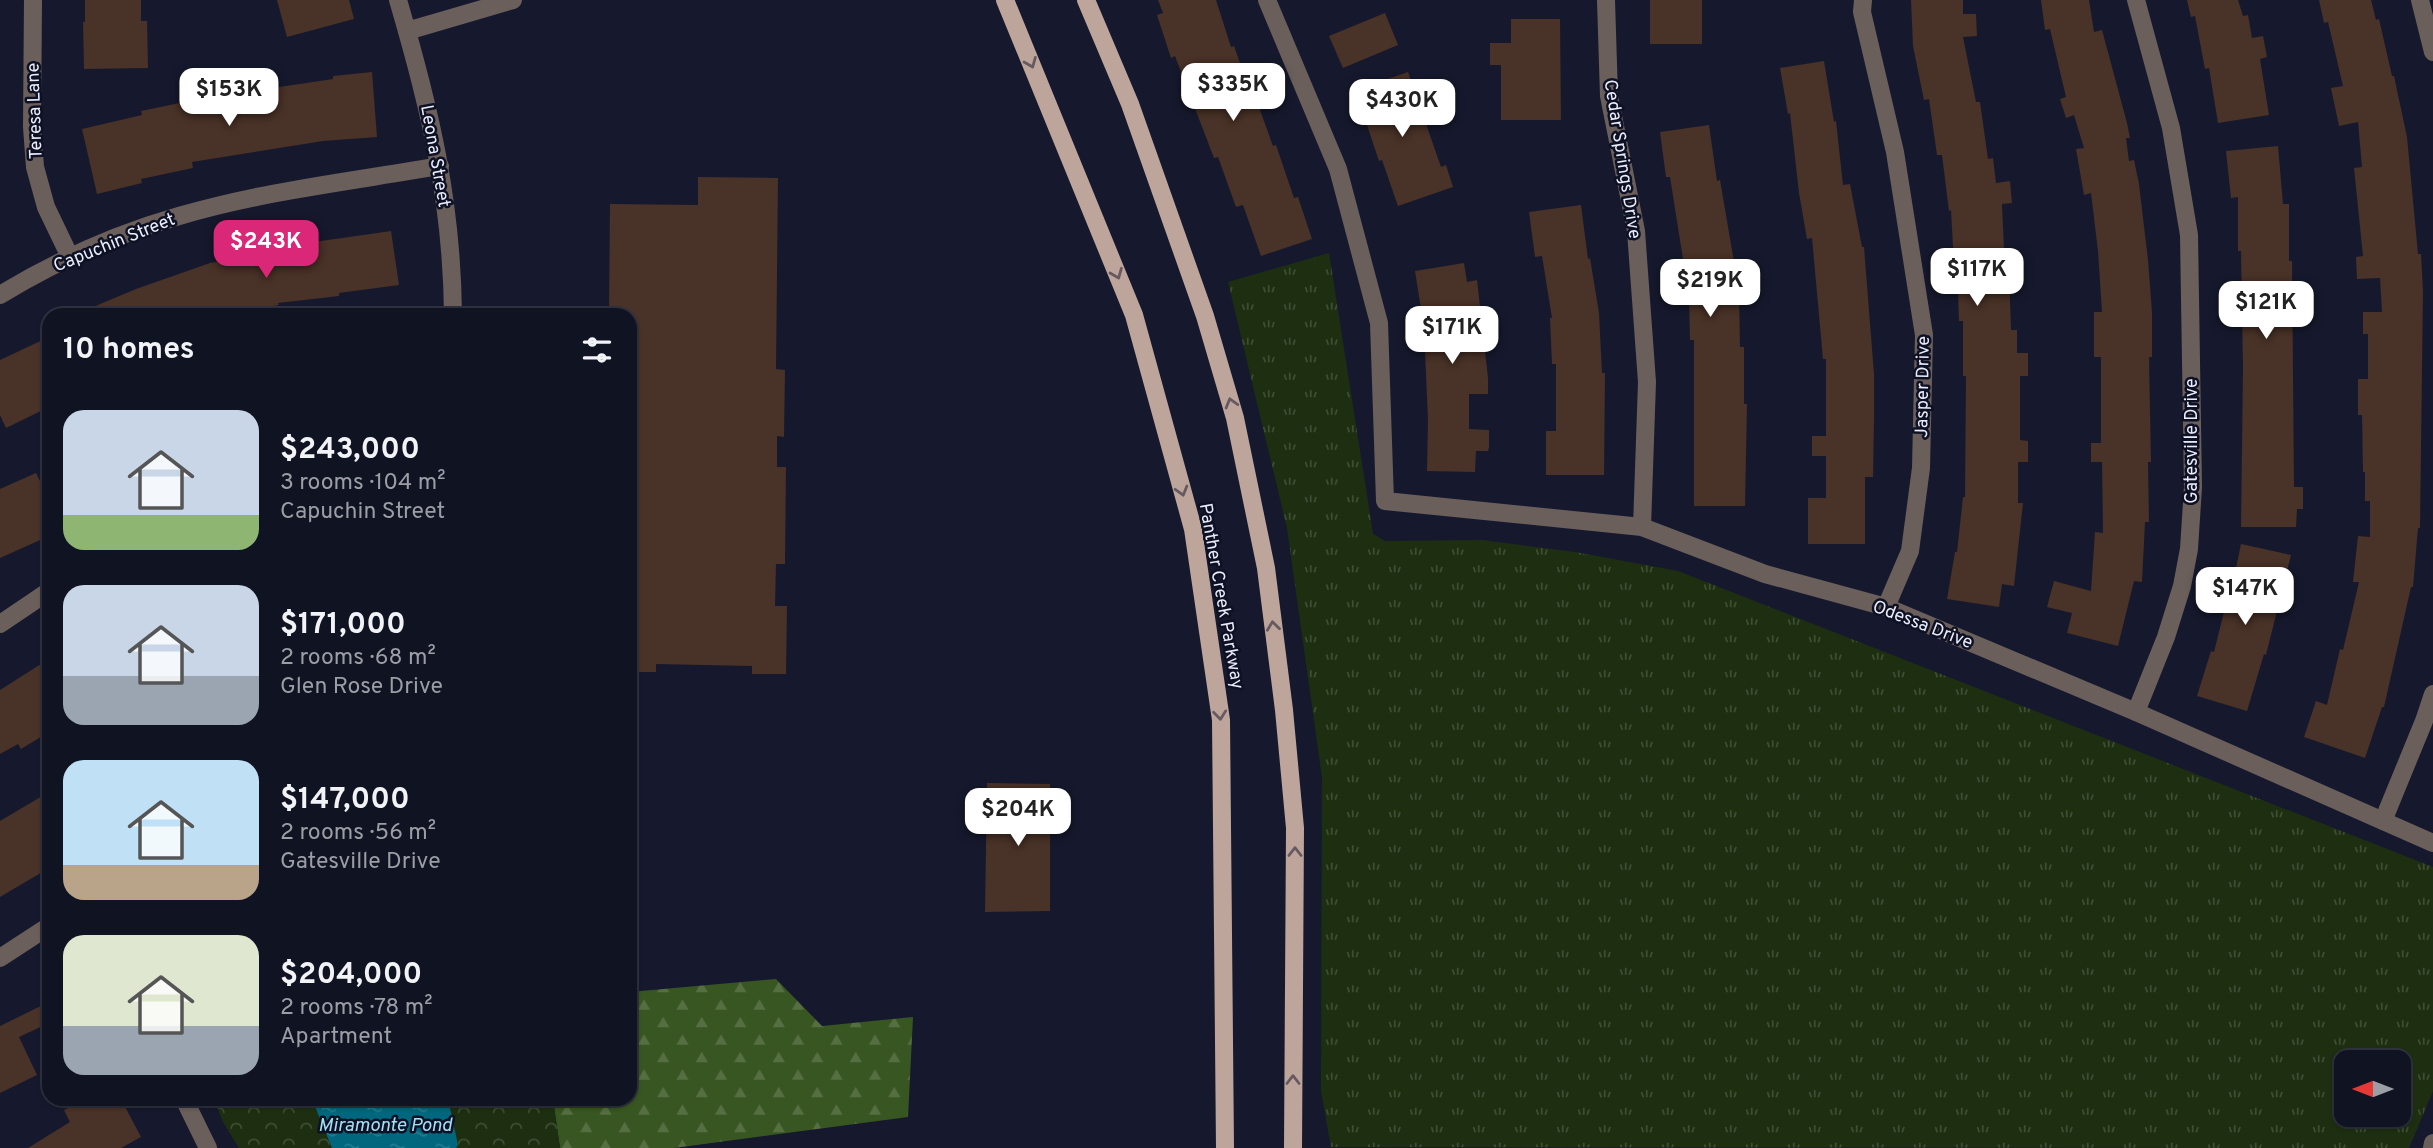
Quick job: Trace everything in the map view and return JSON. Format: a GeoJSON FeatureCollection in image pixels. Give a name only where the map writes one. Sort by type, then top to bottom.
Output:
{"type":"FeatureCollection","features":[{"type":"Feature","properties":{"kind":"main road","name":"Panther Creek Parkway"},"geometry":{"type":"LineString","coordinates":[[1005,0],[1134,315],[1193,529],[1222,720],[1225,1148]]}},
{"type":"Feature","properties":{"kind":"main road"},"geometry":{"type":"LineString","coordinates":[[1086,0],[1130,104],[1205,316],[1235,418],[1266,568],[1284,710],[1295,828],[1293,1148]]}},
{"type":"Feature","properties":{"kind":"street","name":"Teresa Lane"},"geometry":{"type":"LineString","coordinates":[[33,0],[32,127],[36,167],[46,207],[70,257]]}},
{"type":"Feature","properties":{"kind":"street","name":"Leona Street"},"geometry":{"type":"LineString","coordinates":[[398,0],[426,100],[440,166],[451,248],[453,308]]}},
{"type":"Feature","properties":{"kind":"street"},"geometry":{"type":"LineString","coordinates":[[407,31],[513,0]]}},
{"type":"Feature","properties":{"kind":"street","name":"Odessa Drive"},"geometry":{"type":"LineString","coordinates":[[1267,0],[1338,169],[1379,323],[1385,501],[1642,527],[1765,574],[1886,607],[2136,712],[2433,843]]}},
{"type":"Feature","properties":{"kind":"street","name":"Cedar Springs Drive"},"geometry":{"type":"LineString","coordinates":[[1606,0],[1609,96],[1636,232],[1647,382],[1642,527]]}},
{"type":"Feature","properties":{"kind":"street","name":"Jasper Drive"},"geometry":{"type":"LineString","coordinates":[[1863,0],[1862,12],[1895,152],[1924,335],[1921,468],[1910,551],[1886,607]]}},
{"type":"Feature","properties":{"kind":"street","name":"Gatesville Drive"},"geometry":{"type":"LineString","coordinates":[[2136,0],[2171,128],[2189,234],[2193,486],[2189,549],[2182,586],[2166,637],[2136,712]]}},
{"type":"Feature","properties":{"kind":"street"},"geometry":{"type":"LineString","coordinates":[[2420,0],[2433,52]]}},
{"type":"Feature","properties":{"kind":"street","name":"Capuchin Street"},"geometry":{"type":"LineString","coordinates":[[0,296],[70,257],[142,227],[205,209],[440,166]]}},
{"type":"Feature","properties":{"kind":"street"},"geometry":{"type":"LineString","coordinates":[[0,624],[42,597]]}},
{"type":"Feature","properties":{"kind":"street"},"geometry":{"type":"LineString","coordinates":[[2383,821],[2433,694]]}},
{"type":"Feature","properties":{"kind":"street"},"geometry":{"type":"LineString","coordinates":[[0,958],[42,931]]}},
{"type":"Feature","properties":{"kind":"street"},"geometry":{"type":"LineString","coordinates":[[187,1106],[208,1148]]}},
{"type":"Feature","properties":{"kind":"street"},"geometry":{"type":"LineString","coordinates":[[2432,1148],[2433,1143]]}},
{"type":"Feature","properties":{"kind":"green space"},"geometry":{"type":"Polygon","coordinates":[[[1329,253],[1373,534],[1385,541],[1482,540],[1575,552],[1678,571],[2433,867],[2433,1091],[2409,1148],[1331,1147],[1321,1091],[1322,777],[1287,528],[1228,282],[1329,253]]]}},
{"type":"Feature","properties":{"kind":"green space"},"geometry":{"type":"Polygon","coordinates":[[[776,979],[822,1026],[913,1017],[908,1117],[674,1148],[560,1148],[554,1106],[637,1106],[637,991],[776,979]]]}},
{"type":"Feature","properties":{"kind":"green space"},"geometry":{"type":"Polygon","coordinates":[[[217,1106],[554,1106],[560,1148],[239,1148],[217,1106]]]}},
{"type":"Feature","properties":{"kind":"water","name":"Miramonte Pond"},"geometry":{"type":"Polygon","coordinates":[[[315,1106],[450,1106],[458,1145],[456,1148],[332,1148],[315,1106]]]}},
{"type":"Feature","properties":{"kind":"building"},"geometry":{"type":"Polygon","coordinates":[[[85,0],[141,0],[141,21],[147,21],[148,68],[84,69],[85,0]]]}},
{"type":"Feature","properties":{"kind":"building"},"geometry":{"type":"Polygon","coordinates":[[[277,0],[349,0],[354,19],[287,37],[277,0]]]}},
{"type":"Feature","properties":{"kind":"building"},"geometry":{"type":"Polygon","coordinates":[[[1158,0],[1216,0],[1231,47],[1234,46],[1273,146],[1276,145],[1294,198],[1298,197],[1312,239],[1261,256],[1243,205],[1236,207],[1175,56],[1171,58],[1157,15],[1163,13],[1158,0]]]}},
{"type":"Feature","properties":{"kind":"building"},"geometry":{"type":"Polygon","coordinates":[[[1650,0],[1702,0],[1702,44],[1650,44],[1650,0]]]}},
{"type":"Feature","properties":{"kind":"building"},"geometry":{"type":"Polygon","coordinates":[[[1911,0],[1963,0],[1963,14],[1976,14],[1977,36],[1963,37],[1976,102],[1980,102],[1988,159],[1993,158],[1996,183],[2010,181],[2012,203],[2002,204],[2005,272],[2009,272],[2011,330],[2017,330],[2017,353],[2028,353],[2028,376],[2020,376],[2020,440],[2028,441],[2028,462],[2018,462],[2018,503],[2023,503],[2014,586],[2002,584],[1999,607],[1947,599],[1965,497],[1966,376],[1963,376],[1963,321],[1959,321],[1957,264],[1954,265],[1951,210],[1949,211],[1942,155],[1937,155],[1929,99],[1924,100],[1913,46],[1911,0]]]}},
{"type":"Feature","properties":{"kind":"building"},"geometry":{"type":"Polygon","coordinates":[[[2041,0],[2089,0],[2094,32],[2102,30],[2127,123],[2130,138],[2126,138],[2129,161],[2134,160],[2139,184],[2152,312],[2152,357],[2149,357],[2149,522],[2145,522],[2142,582],[2134,581],[2118,646],[2067,633],[2072,613],[2047,607],[2054,581],[2091,591],[2095,532],[2103,533],[2102,462],[2091,462],[2091,443],[2101,443],[2101,357],[2094,357],[2094,312],[2102,312],[2091,193],[2084,195],[2076,149],[2084,148],[2074,115],[2066,118],[2060,99],[2066,97],[2050,29],[2045,30],[2041,0]]]}},
{"type":"Feature","properties":{"kind":"building"},"geometry":{"type":"Polygon","coordinates":[[[2187,0],[2238,0],[2243,16],[2248,15],[2252,38],[2263,36],[2267,57],[2260,59],[2269,115],[2218,123],[2209,68],[2205,69],[2195,16],[2191,17],[2187,0]]]}},
{"type":"Feature","properties":{"kind":"building"},"geometry":{"type":"Polygon","coordinates":[[[2319,0],[2371,0],[2376,20],[2379,19],[2407,137],[2418,254],[2421,254],[2423,291],[2420,528],[2413,587],[2384,707],[2365,758],[2304,737],[2316,701],[2327,705],[2359,582],[2353,582],[2358,536],[2370,537],[2370,501],[2365,501],[2363,472],[2362,415],[2358,415],[2358,379],[2368,379],[2368,334],[2363,334],[2363,312],[2382,312],[2380,278],[2357,279],[2356,257],[2363,256],[2354,168],[2362,167],[2358,122],[2339,126],[2331,88],[2343,86],[2328,22],[2324,23],[2319,0]]]}},
{"type":"Feature","properties":{"kind":"building"},"geometry":{"type":"Polygon","coordinates":[[[1385,13],[1398,45],[1343,68],[1329,36],[1385,13]]]}},
{"type":"Feature","properties":{"kind":"building"},"geometry":{"type":"Polygon","coordinates":[[[1511,19],[1560,19],[1561,120],[1501,120],[1501,65],[1490,65],[1490,43],[1511,43],[1511,19]]]}},
{"type":"Feature","properties":{"kind":"building"},"geometry":{"type":"Polygon","coordinates":[[[1824,61],[1834,122],[1836,121],[1843,185],[1850,184],[1864,247],[1874,374],[1873,477],[1865,477],[1865,544],[1808,544],[1808,498],[1826,498],[1826,456],[1812,456],[1812,436],[1826,436],[1826,359],[1823,359],[1812,238],[1807,239],[1790,113],[1788,114],[1780,68],[1824,61]]]}},
{"type":"Feature","properties":{"kind":"building"},"geometry":{"type":"Polygon","coordinates":[[[372,72],[377,137],[323,141],[192,162],[193,168],[141,179],[142,183],[97,194],[82,129],[142,115],[141,111],[204,98],[372,72]]]}},
{"type":"Feature","properties":{"kind":"building"},"geometry":{"type":"Polygon","coordinates":[[[1408,72],[1441,167],[1446,165],[1453,187],[1398,206],[1353,91],[1408,72]]]}},
{"type":"Feature","properties":{"kind":"building"},"geometry":{"type":"Polygon","coordinates":[[[1709,125],[1739,291],[1740,347],[1744,347],[1744,404],[1747,404],[1745,506],[1694,506],[1694,340],[1690,340],[1689,297],[1660,132],[1709,125]]]}},
{"type":"Feature","properties":{"kind":"building"},"geometry":{"type":"Polygon","coordinates":[[[2278,146],[2283,204],[2289,204],[2289,261],[2292,261],[2294,487],[2303,487],[2303,509],[2297,509],[2296,527],[2241,527],[2241,251],[2238,251],[2238,197],[2231,198],[2226,151],[2278,146]]]}},
{"type":"Feature","properties":{"kind":"building"},"geometry":{"type":"Polygon","coordinates":[[[698,177],[778,178],[776,369],[785,370],[784,437],[777,436],[777,467],[786,467],[785,564],[776,564],[775,606],[787,606],[786,674],[752,674],[752,666],[656,664],[656,672],[637,672],[637,308],[609,308],[610,204],[698,205],[698,177]]]}},
{"type":"Feature","properties":{"kind":"building"},"geometry":{"type":"Polygon","coordinates":[[[1581,205],[1599,313],[1602,373],[1605,373],[1604,475],[1546,475],[1546,431],[1556,431],[1556,364],[1552,364],[1552,318],[1542,256],[1535,257],[1529,212],[1581,205]]]}},
{"type":"Feature","properties":{"kind":"building"},"geometry":{"type":"Polygon","coordinates":[[[391,231],[399,285],[278,303],[279,305],[264,308],[91,308],[210,263],[268,252],[269,257],[301,253],[300,244],[391,231]]]}},
{"type":"Feature","properties":{"kind":"building"},"geometry":{"type":"Polygon","coordinates":[[[1464,263],[1467,282],[1477,280],[1488,378],[1488,394],[1469,394],[1469,429],[1489,430],[1489,447],[1488,451],[1476,451],[1475,472],[1427,471],[1424,328],[1415,271],[1464,263]]]}},
{"type":"Feature","properties":{"kind":"building"},"geometry":{"type":"Polygon","coordinates":[[[42,340],[42,410],[6,428],[0,415],[0,360],[42,340]]]}},
{"type":"Feature","properties":{"kind":"building"},"geometry":{"type":"Polygon","coordinates":[[[36,473],[40,481],[42,480],[42,539],[0,558],[0,489],[36,473]]]}},
{"type":"Feature","properties":{"kind":"building"},"geometry":{"type":"Polygon","coordinates":[[[2241,544],[2291,555],[2266,655],[2264,654],[2247,711],[2197,696],[2211,651],[2214,652],[2228,596],[2230,597],[2241,544]]]}},
{"type":"Feature","properties":{"kind":"building"},"geometry":{"type":"Polygon","coordinates":[[[42,663],[42,736],[21,749],[18,744],[0,754],[0,690],[42,663]]]}},
{"type":"Feature","properties":{"kind":"building"},"geometry":{"type":"Polygon","coordinates":[[[987,783],[1050,784],[1050,911],[985,912],[987,783]]]}},
{"type":"Feature","properties":{"kind":"building"},"geometry":{"type":"Polygon","coordinates":[[[42,796],[42,872],[0,897],[0,821],[42,796]]]}},
{"type":"Feature","properties":{"kind":"building"},"geometry":{"type":"Polygon","coordinates":[[[42,1005],[42,1026],[19,1037],[37,1075],[0,1093],[0,1026],[42,1005]]]}},
{"type":"Feature","properties":{"kind":"building"},"geometry":{"type":"Polygon","coordinates":[[[72,1106],[125,1106],[141,1137],[121,1148],[28,1148],[70,1122],[64,1110],[72,1106]]]}}]}
